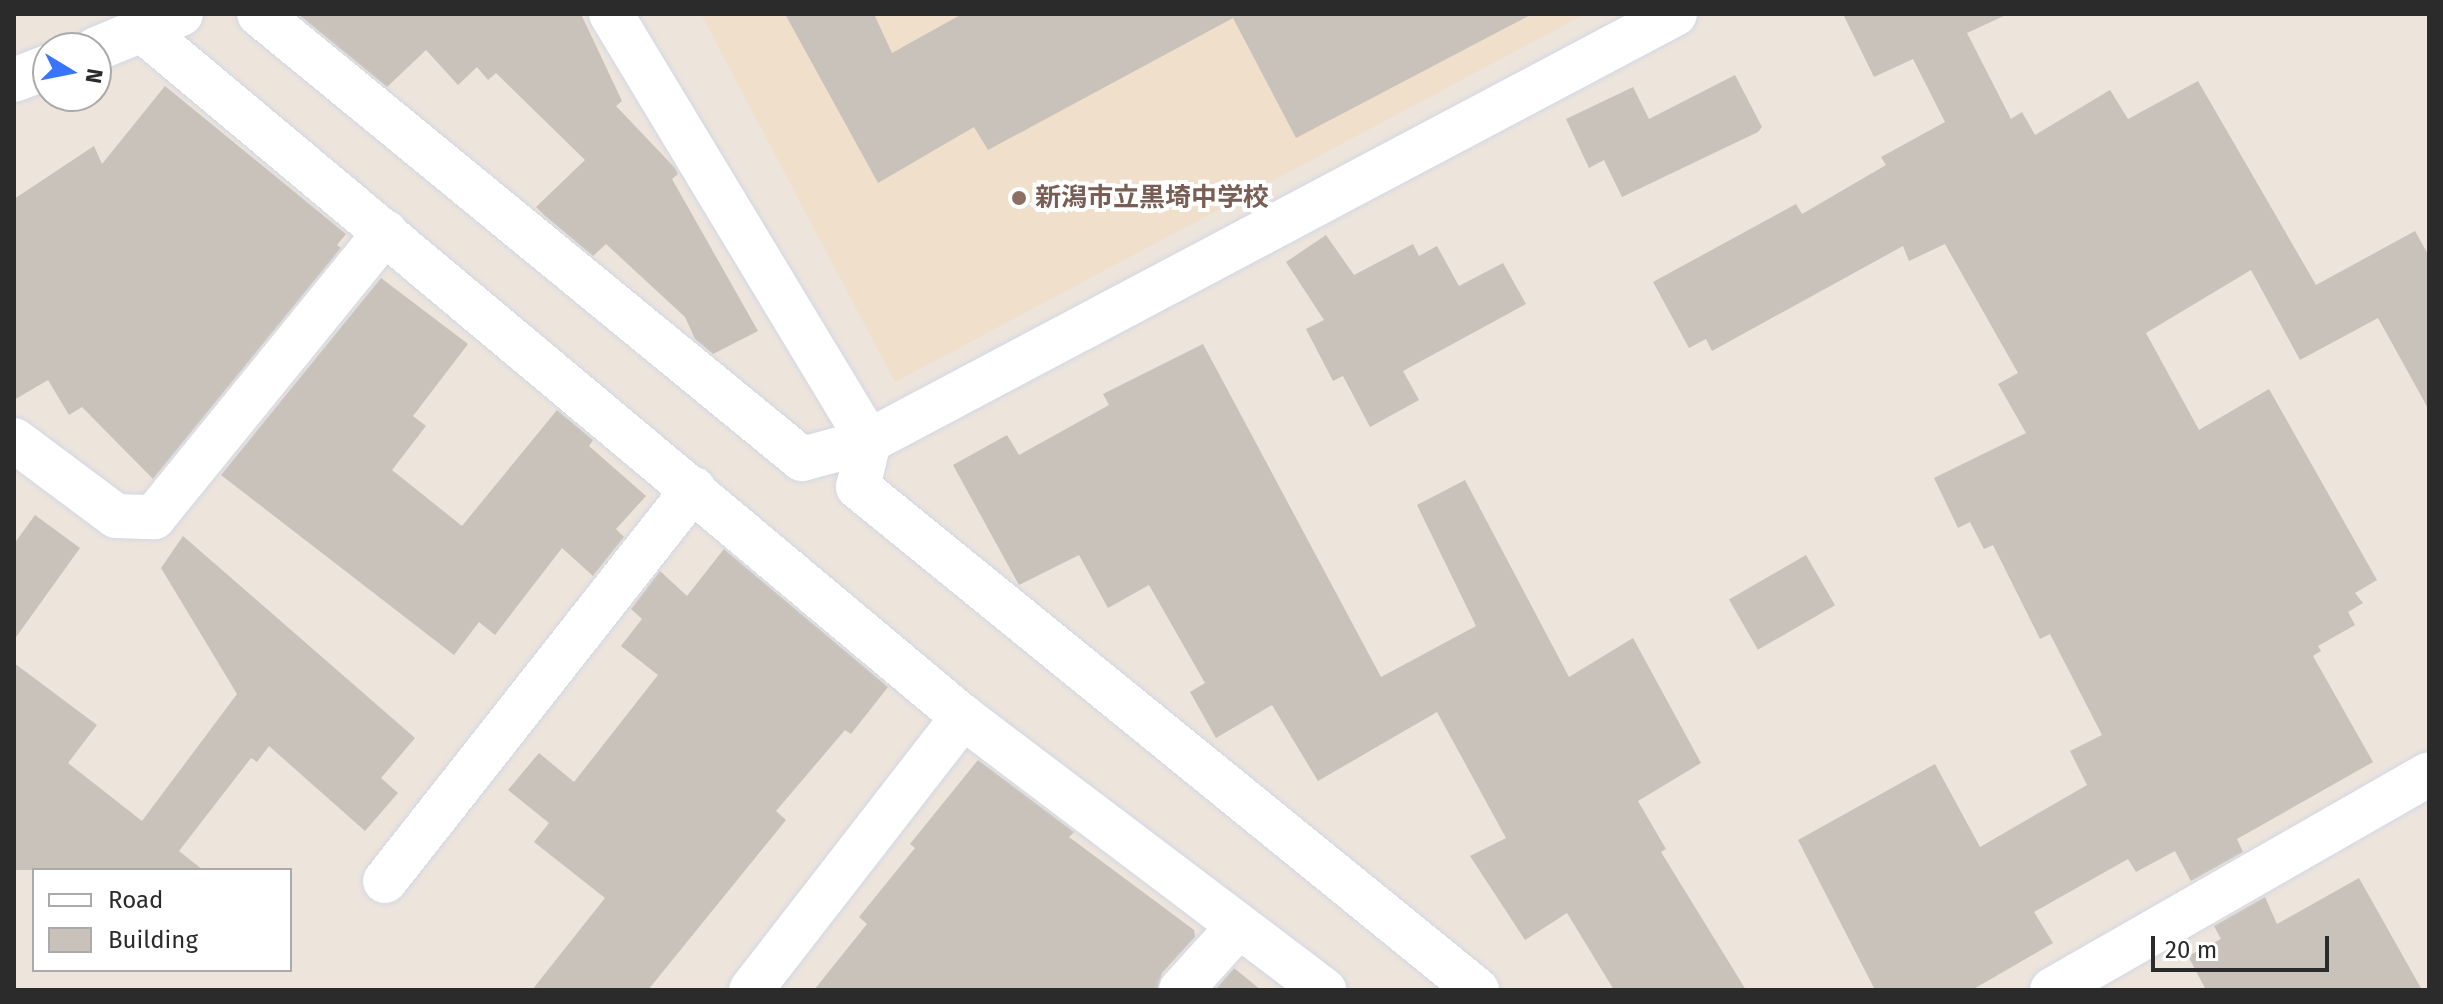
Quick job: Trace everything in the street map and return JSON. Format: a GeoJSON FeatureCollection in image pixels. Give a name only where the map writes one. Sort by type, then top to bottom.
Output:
{"type":"FeatureCollection","features":[{"type":"Feature","properties":{"kind":"street"},"geometry":{"type":"LineString","coordinates":[[259,14],[802,459],[869,441],[1675,14]]}},
{"type":"Feature","properties":{"kind":"street"},"geometry":{"type":"LineString","coordinates":[[611,14],[869,441],[858,487],[1477,990]]}},
{"type":"Feature","properties":{"kind":"street"},"geometry":{"type":"LineString","coordinates":[[112,42],[162,22],[386,232],[963,717],[1324,990]]}},
{"type":"Feature","properties":{"kind":"street"},"geometry":{"type":"LineString","coordinates":[[14,440],[116,516],[154,517],[386,232]]}},
{"type":"Feature","properties":{"kind":"street"},"geometry":{"type":"LineString","coordinates":[[385,881],[693,489]]}},
{"type":"Feature","properties":{"kind":"street"},"geometry":{"type":"LineString","coordinates":[[751,990],[963,717]]}},
{"type":"Feature","properties":{"kind":"street"},"geometry":{"type":"LineString","coordinates":[[2052,990],[2429,774]]}},
{"type":"Feature","properties":{"kind":"street"},"geometry":{"type":"LineString","coordinates":[[1181,990],[1238,927]]}},
{"type":"Feature","properties":{"kind":"shaded area","name":"新潟市立黒埼中学校"},"geometry":{"type":"Polygon","coordinates":[[[701,14],[1585,14],[895,382],[701,14]]]}},
{"type":"Feature","properties":{"kind":"building"},"geometry":{"type":"Polygon","coordinates":[[[298,14],[581,14],[622,101],[616,106],[675,168],[678,174],[672,179],[758,331],[713,354],[695,339],[685,317],[606,244],[593,256],[544,215],[536,207],[585,160],[496,73],[488,80],[477,67],[458,85],[426,50],[387,87],[298,14]]]}},
{"type":"Feature","properties":{"kind":"building"},"geometry":{"type":"Polygon","coordinates":[[[785,14],[874,14],[892,53],[962,14],[1532,14],[1296,138],[1233,18],[988,150],[974,127],[878,183],[785,14]]]}},
{"type":"Feature","properties":{"kind":"building"},"geometry":{"type":"Polygon","coordinates":[[[1843,14],[2008,14],[1967,33],[2011,119],[2022,112],[2035,135],[2110,90],[2128,119],[2198,81],[2316,285],[2415,231],[2429,256],[2429,410],[2378,318],[2300,360],[2251,270],[2146,333],[2199,430],[2269,389],[2377,580],[2355,593],[2363,603],[2348,612],[2355,625],[2318,646],[2321,651],[2313,656],[2373,762],[2237,839],[2243,852],[2191,881],[2175,851],[2136,872],[2128,859],[2034,912],[2053,943],[1972,990],[1875,990],[1798,840],[1935,764],[1980,847],[2087,785],[2070,751],[2102,735],[2050,634],[2040,639],[1993,545],[1984,549],[1970,522],[1958,528],[1934,478],[2026,433],[1998,384],[2018,373],[1945,244],[1909,261],[1903,246],[1712,351],[1706,339],[1689,348],[1653,282],[1796,204],[1802,214],[1886,165],[1881,157],[1945,122],[1913,59],[1874,77],[1843,14]]]}},
{"type":"Feature","properties":{"kind":"building"},"geometry":{"type":"Polygon","coordinates":[[[1735,75],[1762,127],[1758,132],[1622,197],[1604,160],[1589,168],[1566,119],[1633,87],[1649,119],[1735,75]]]}},
{"type":"Feature","properties":{"kind":"building"},"geometry":{"type":"Polygon","coordinates":[[[165,86],[346,234],[337,245],[341,248],[153,479],[82,407],[69,415],[48,380],[14,400],[14,199],[94,146],[102,164],[165,86]]]}},
{"type":"Feature","properties":{"kind":"building"},"geometry":{"type":"Polygon","coordinates":[[[1326,235],[1354,275],[1413,244],[1419,256],[1437,246],[1459,286],[1503,263],[1526,304],[1403,371],[1419,400],[1370,427],[1343,376],[1333,381],[1306,329],[1324,320],[1286,262],[1326,235]]]}},
{"type":"Feature","properties":{"kind":"building"},"geometry":{"type":"Polygon","coordinates":[[[381,278],[468,344],[413,416],[426,426],[392,470],[462,526],[557,410],[593,440],[589,446],[646,496],[616,529],[624,537],[593,576],[562,548],[495,635],[479,622],[454,655],[221,475],[381,278]]]}},
{"type":"Feature","properties":{"kind":"building"},"geometry":{"type":"Polygon","coordinates":[[[1203,344],[1381,677],[1476,626],[1417,505],[1465,480],[1569,677],[1633,638],[1701,763],[1638,801],[1666,849],[1661,852],[1746,990],[1614,990],[1567,913],[1525,940],[1470,856],[1506,838],[1437,712],[1318,781],[1272,705],[1216,738],[1190,692],[1205,683],[1149,585],[1108,608],[1079,555],[1019,585],[953,465],[1007,435],[1019,455],[1109,405],[1103,394],[1203,344]]]}},
{"type":"Feature","properties":{"kind":"building"},"geometry":{"type":"Polygon","coordinates":[[[35,515],[80,548],[14,640],[14,544],[35,515]]]}},
{"type":"Feature","properties":{"kind":"building"},"geometry":{"type":"Polygon","coordinates":[[[183,536],[415,738],[381,778],[398,793],[365,831],[269,746],[257,762],[251,758],[179,851],[200,868],[14,870],[14,663],[97,725],[68,763],[142,821],[237,694],[161,568],[183,536]]]}},
{"type":"Feature","properties":{"kind":"building"},"geometry":{"type":"Polygon","coordinates":[[[724,549],[888,687],[851,734],[845,730],[776,811],[786,820],[648,990],[532,990],[605,898],[534,842],[549,823],[508,790],[539,753],[574,782],[658,675],[621,646],[642,619],[631,609],[660,571],[687,596],[724,549]]]}},
{"type":"Feature","properties":{"kind":"building"},"geometry":{"type":"Polygon","coordinates":[[[1806,555],[1835,605],[1758,650],[1729,600],[1806,555]]]}},
{"type":"Feature","properties":{"kind":"building"},"geometry":{"type":"Polygon","coordinates":[[[978,760],[1074,832],[1069,837],[1194,930],[1195,937],[1162,973],[1157,990],[814,990],[867,924],[859,917],[915,848],[910,844],[978,760]]]}},
{"type":"Feature","properties":{"kind":"building"},"geometry":{"type":"Polygon","coordinates":[[[2359,878],[2422,990],[2206,990],[2188,956],[2221,939],[2214,926],[2265,897],[2277,924],[2359,878]]]}},
{"type":"Feature","properties":{"kind":"building"},"geometry":{"type":"Polygon","coordinates":[[[1234,968],[1261,990],[1215,990],[1234,968]]]}},
{"type":"Feature","properties":{"kind":"place","name":"新潟市立黒埼中学校"},"geometry":{"type":"Point","coordinates":[1019,198]}}]}
